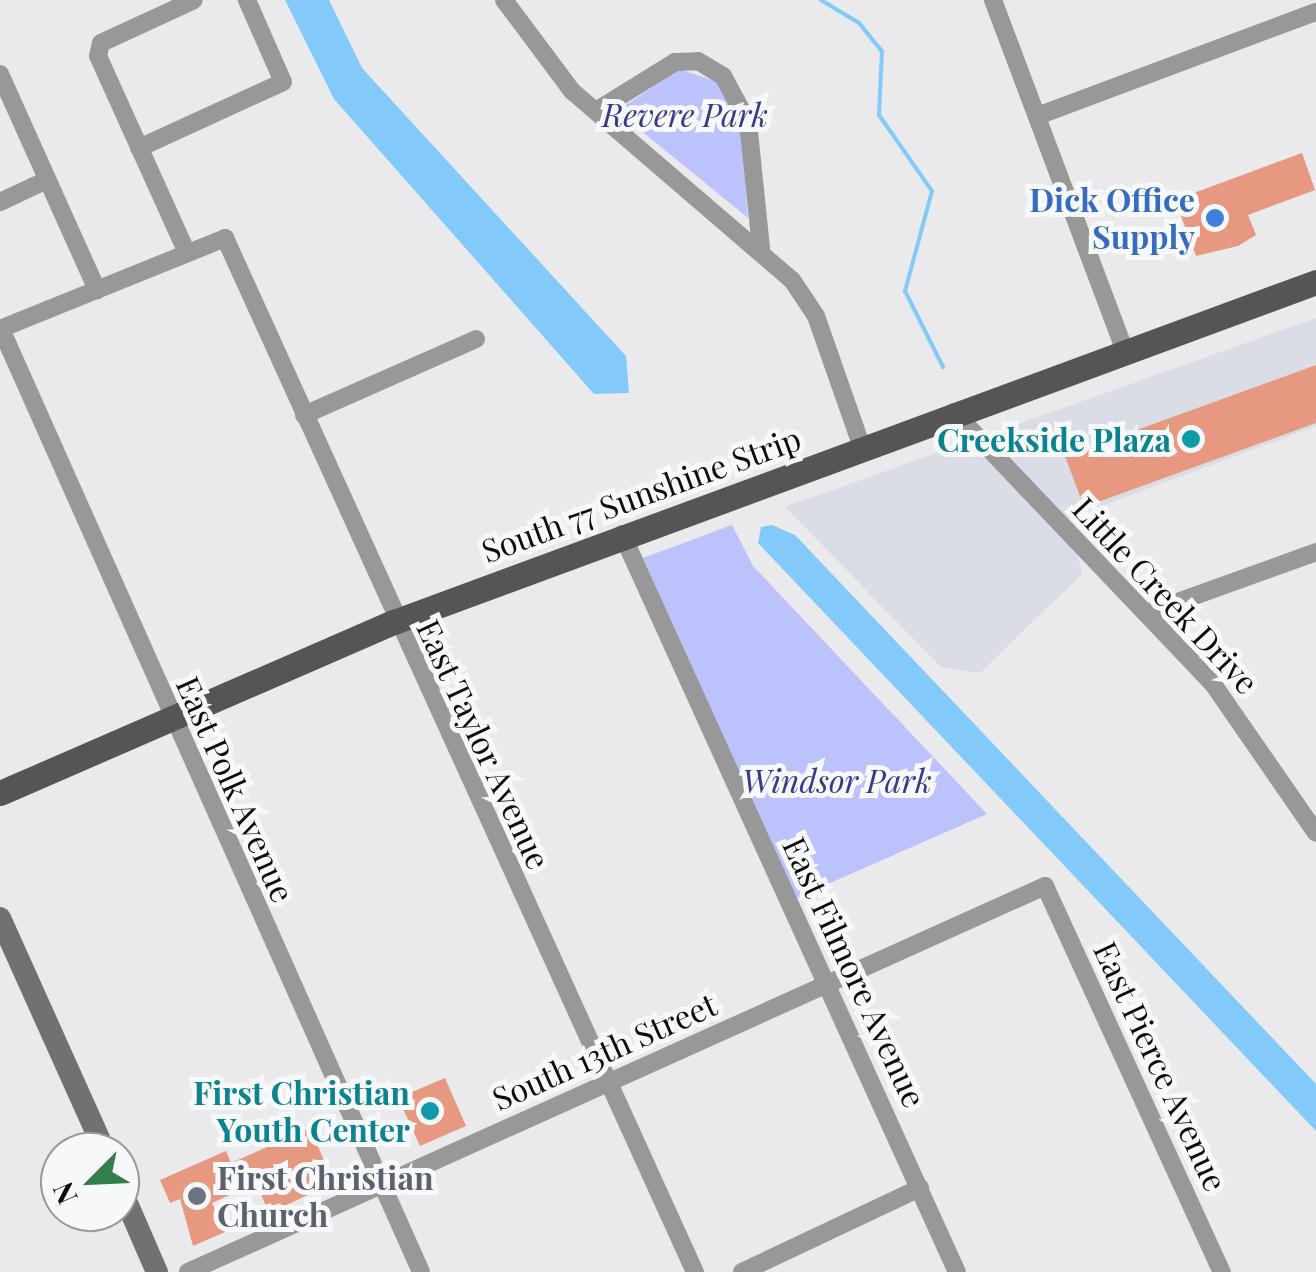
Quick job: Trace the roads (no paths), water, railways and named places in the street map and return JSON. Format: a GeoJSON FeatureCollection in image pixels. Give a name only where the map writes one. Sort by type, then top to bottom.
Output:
{"type":"FeatureCollection","features":[{"type":"Feature","properties":{"kind":"main road","name":"South 77 Sunshine Strip"},"geometry":{"type":"LineString","coordinates":[[0,793],[394,622],[622,534],[1316,282]]}},
{"type":"Feature","properties":{"kind":"main road"},"geometry":{"type":"LineString","coordinates":[[0,918],[95,1132]]}},
{"type":"Feature","properties":{"kind":"main road"},"geometry":{"type":"LineString","coordinates":[[140,1232],[157,1272]]}},
{"type":"Feature","properties":{"kind":"street"},"geometry":{"type":"LineString","coordinates":[[1,329],[187,254],[98,56],[101,44],[194,0]]}},
{"type":"Feature","properties":{"kind":"street"},"geometry":{"type":"LineString","coordinates":[[139,148],[283,82],[247,0]]}},
{"type":"Feature","properties":{"kind":"street"},"geometry":{"type":"LineString","coordinates":[[504,0],[539,55],[596,112],[760,248],[816,316],[862,448]]}},
{"type":"Feature","properties":{"kind":"street"},"geometry":{"type":"LineString","coordinates":[[992,0],[1040,115],[1126,354]]}},
{"type":"Feature","properties":{"kind":"street"},"geometry":{"type":"LineString","coordinates":[[1040,115],[1310,9]]}},
{"type":"Feature","properties":{"kind":"street"},"geometry":{"type":"LineString","coordinates":[[596,112],[675,62],[698,61],[723,76],[748,122],[760,248]]}},
{"type":"Feature","properties":{"kind":"street"},"geometry":{"type":"LineString","coordinates":[[0,74],[96,290]]}},
{"type":"Feature","properties":{"kind":"street"},"geometry":{"type":"LineString","coordinates":[[0,202],[47,180]]}},
{"type":"Feature","properties":{"kind":"street","name":"East Taylor Avenue"},"geometry":{"type":"LineString","coordinates":[[187,254],[225,238],[394,622],[696,1272]]}},
{"type":"Feature","properties":{"kind":"street","name":"East Polk Avenue"},"geometry":{"type":"LineString","coordinates":[[1,329],[170,716],[421,1272]]}},
{"type":"Feature","properties":{"kind":"street"},"geometry":{"type":"LineString","coordinates":[[304,415],[476,339]]}},
{"type":"Feature","properties":{"kind":"street","name":"Little Creek Drive"},"geometry":{"type":"LineString","coordinates":[[954,412],[1147,613],[1233,709],[1316,833]]}},
{"type":"Feature","properties":{"kind":"street","name":"East Filmore Avenue"},"geometry":{"type":"LineString","coordinates":[[622,534],[830,982],[957,1272]]}},
{"type":"Feature","properties":{"kind":"street"},"geometry":{"type":"LineString","coordinates":[[1147,613],[1316,552]]}},
{"type":"Feature","properties":{"kind":"street","name":"South 13th Street"},"geometry":{"type":"LineString","coordinates":[[188,1272],[1045,886]]}},
{"type":"Feature","properties":{"kind":"street","name":"East Pierce Avenue"},"geometry":{"type":"LineString","coordinates":[[1045,886],[1222,1272]]}},
{"type":"Feature","properties":{"kind":"street"},"geometry":{"type":"LineString","coordinates":[[742,1272],[920,1188]]}},
{"type":"Feature","properties":{"kind":"waterway"},"geometry":{"type":"LineString","coordinates":[[821,0],[859,23],[882,51],[879,115],[932,191],[905,291],[943,367]]}},
{"type":"Feature","properties":{"kind":"place","name":"Dick Office Supply"},"geometry":{"type":"Point","coordinates":[1215,218]}},
{"type":"Feature","properties":{"kind":"place","name":"Creekside Plaza"},"geometry":{"type":"Point","coordinates":[1191,439]}},
{"type":"Feature","properties":{"kind":"place","name":"First Christian Youth Center"},"geometry":{"type":"Point","coordinates":[430,1111]}},
{"type":"Feature","properties":{"kind":"place","name":"First Christian Church"},"geometry":{"type":"Point","coordinates":[197,1196]}},
{"type":"Feature","properties":{"kind":"park label","name":"Revere Park"},"geometry":{"type":"Point","coordinates":[685,114]}},
{"type":"Feature","properties":{"kind":"park label","name":"Windsor Park"},"geometry":{"type":"Point","coordinates":[837,780]}}]}
